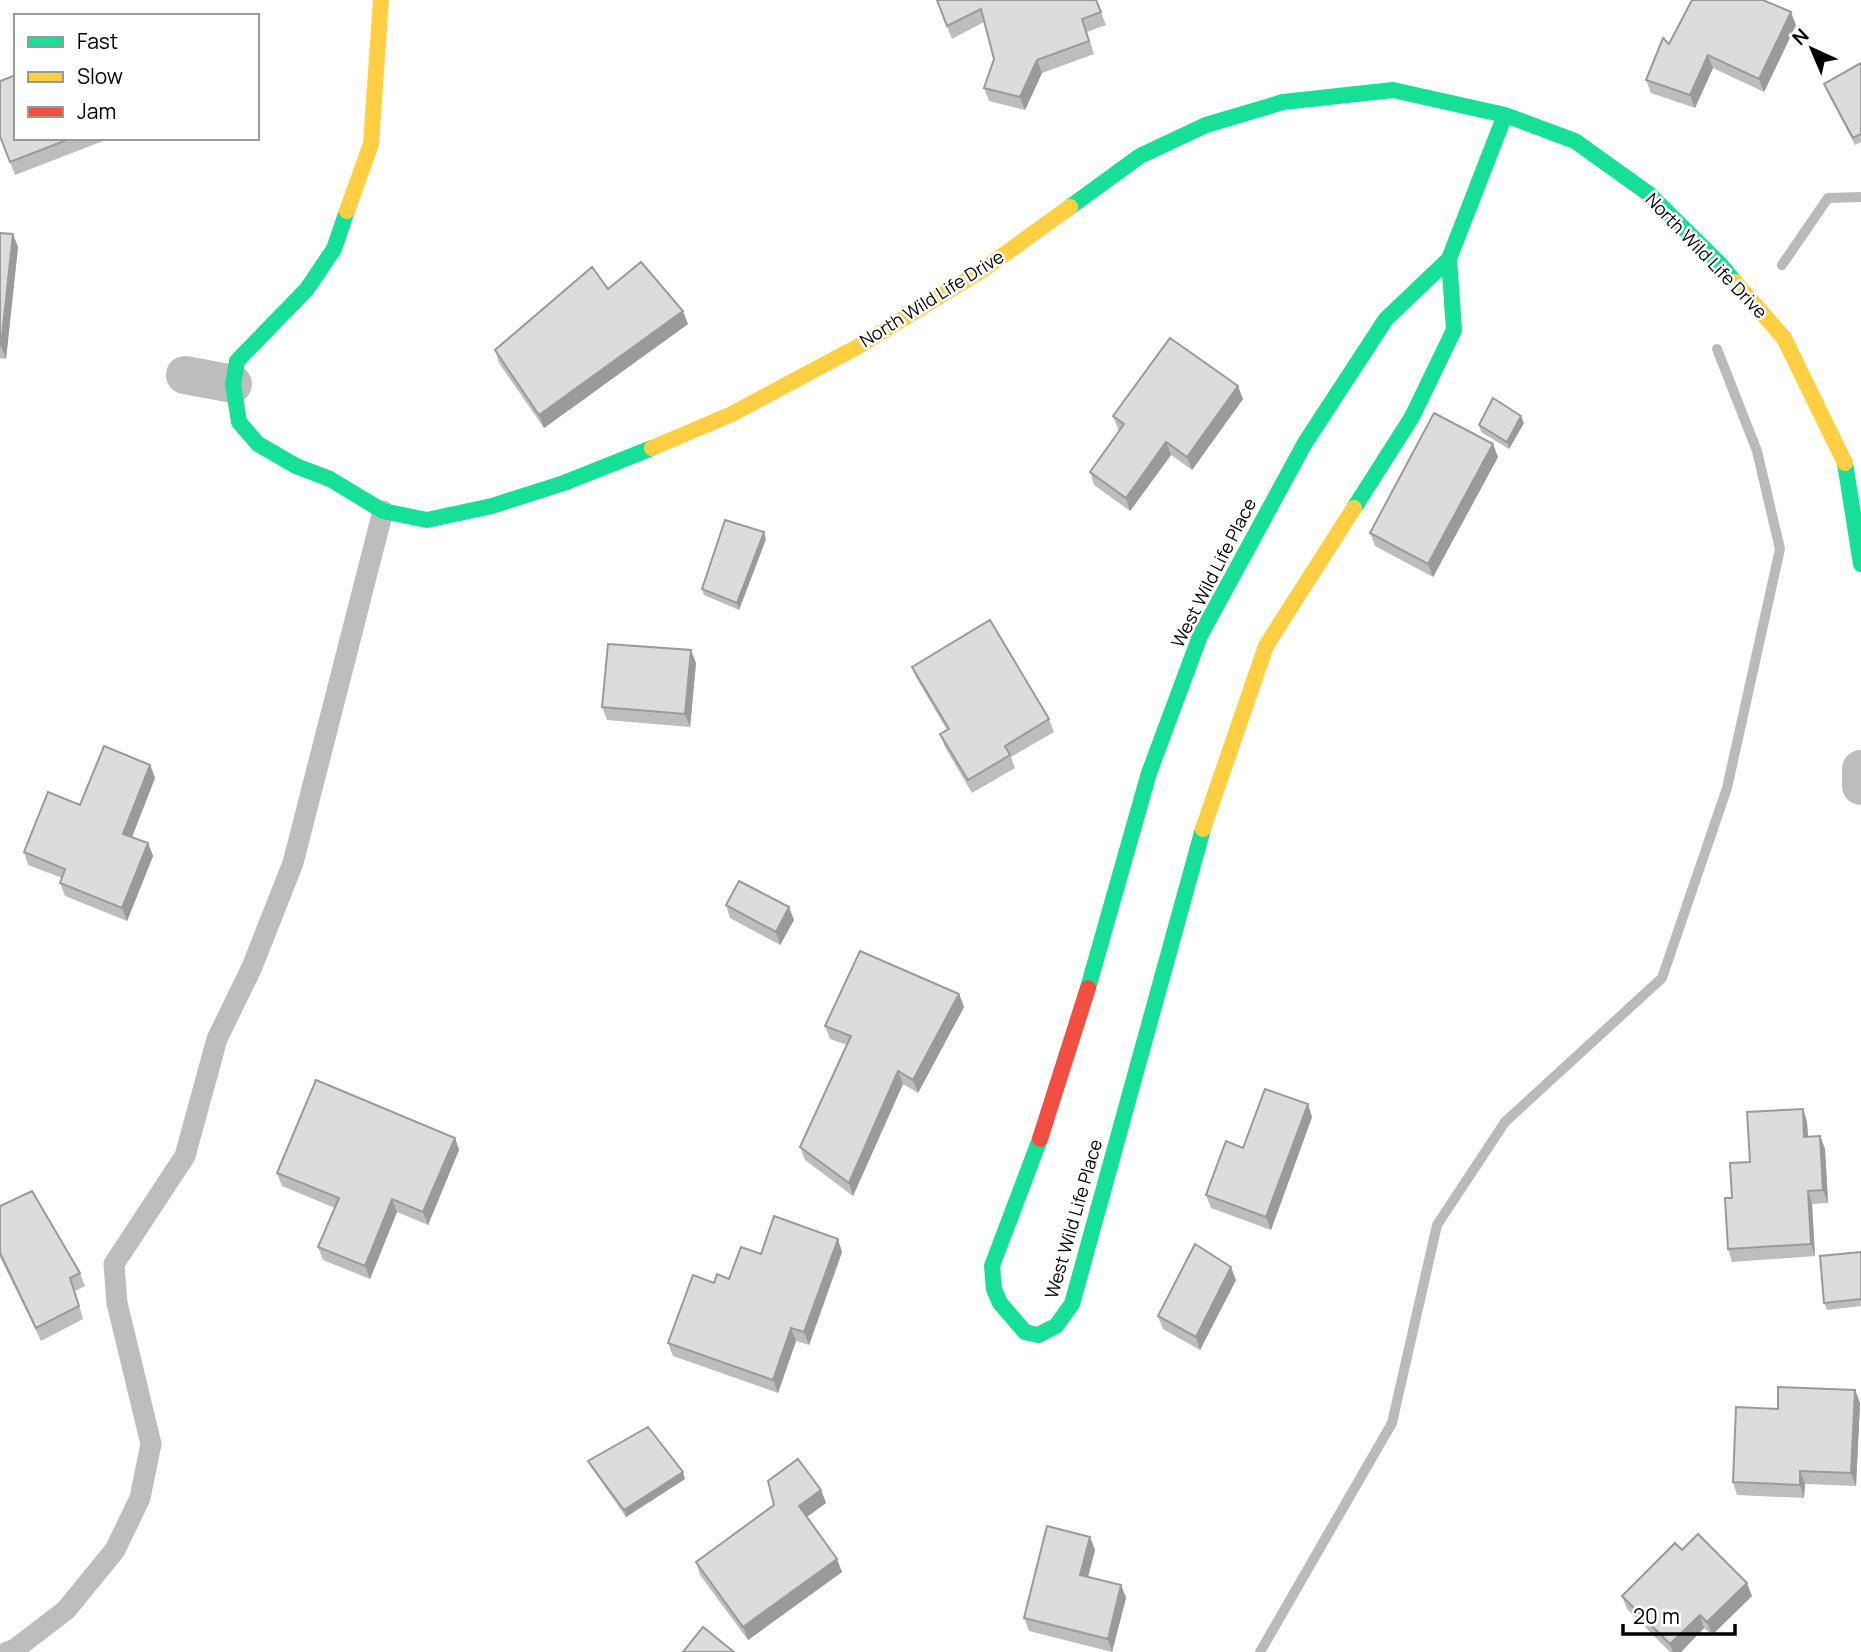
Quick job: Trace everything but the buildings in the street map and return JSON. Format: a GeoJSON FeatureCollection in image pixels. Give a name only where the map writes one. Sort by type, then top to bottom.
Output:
{"type":"FeatureCollection","features":[{"type":"Feature","properties":{"kind":"street"},"geometry":{"type":"LineString","coordinates":[[185,375],[233,384],[237,361],[307,289],[334,249],[371,144],[381,0]]}},
{"type":"Feature","properties":{"kind":"street","name":"North Wild Life Drive"},"geometry":{"type":"LineString","coordinates":[[233,384],[239,422],[258,443],[296,466],[330,479],[383,510],[427,520],[492,506],[564,483],[732,414],[859,346],[984,269],[1139,156],[1206,125],[1283,102],[1393,90],[1505,115],[1575,141],[1649,194],[1721,265],[1784,338],[1845,461],[1861,564]]}},
{"type":"Feature","properties":{"kind":"street","name":"West Wild Life Place"},"geometry":{"type":"LineString","coordinates":[[1449,259],[1454,330],[1412,416],[1266,646],[1198,845],[1072,1304],[1056,1326],[1038,1335],[1025,1332],[1000,1303],[994,1289],[992,1266],[1038,1145],[1092,974],[1149,773],[1200,636],[1305,443],[1386,319],[1449,259],[1505,115]]}},
{"type":"Feature","properties":{"kind":"street"},"geometry":{"type":"LineString","coordinates":[[1861,769],[1861,786]]}},
{"type":"Feature","properties":{"kind":"lane"},"geometry":{"type":"LineString","coordinates":[[7,1652],[15,1649],[66,1610],[115,1550],[140,1498],[150,1444],[117,1303],[114,1264],[185,1156],[217,1040],[252,967],[293,863],[383,510]]}},
{"type":"Feature","properties":{"kind":"waterway"},"geometry":{"type":"LineString","coordinates":[[1782,265],[1828,198],[1861,197]]}},
{"type":"Feature","properties":{"kind":"waterway"},"geometry":{"type":"LineString","coordinates":[[1260,1652],[1392,1423],[1437,1225],[1505,1122],[1662,978],[1727,788],[1780,549],[1757,451],[1717,349]]}},
{"type":"Feature","properties":{"kind":"traffic: fast"},"geometry":{"type":"LineString","coordinates":[[1070,207],[1140,156],[1206,125],[1283,102],[1393,90],[1505,115],[1575,141],[1649,194],[1735,282]]}},
{"type":"Feature","properties":{"kind":"traffic: fast"},"geometry":{"type":"LineString","coordinates":[[1354,508],[1412,417],[1454,330],[1449,259],[1505,115]]}},
{"type":"Feature","properties":{"kind":"traffic: fast"},"geometry":{"type":"LineString","coordinates":[[347,211],[334,249],[307,289],[237,361],[233,384],[239,422],[258,444],[296,466],[330,479],[383,511],[427,520],[492,506],[564,483],[652,448]]}},
{"type":"Feature","properties":{"kind":"traffic: fast"},"geometry":{"type":"LineString","coordinates":[[1088,988],[1149,773],[1200,636],[1305,443],[1386,319],[1449,259]]}},
{"type":"Feature","properties":{"kind":"traffic: fast"},"geometry":{"type":"LineString","coordinates":[[1845,463],[1861,564]]}},
{"type":"Feature","properties":{"kind":"traffic: fast"},"geometry":{"type":"LineString","coordinates":[[1040,1139],[992,1266],[994,1289],[1000,1303],[1025,1332],[1038,1335],[1056,1326],[1072,1304],[1203,829]]}},
{"type":"Feature","properties":{"kind":"traffic: slow"},"geometry":{"type":"LineString","coordinates":[[347,211],[371,144],[381,0]]}},
{"type":"Feature","properties":{"kind":"traffic: slow"},"geometry":{"type":"LineString","coordinates":[[652,448],[732,414],[859,346],[984,269],[1070,207]]}},
{"type":"Feature","properties":{"kind":"traffic: slow"},"geometry":{"type":"LineString","coordinates":[[1735,282],[1784,338],[1845,463]]}},
{"type":"Feature","properties":{"kind":"traffic: slow"},"geometry":{"type":"LineString","coordinates":[[1203,829],[1266,646],[1354,508]]}},
{"type":"Feature","properties":{"kind":"traffic: jam"},"geometry":{"type":"LineString","coordinates":[[1040,1139],[1088,988]]}}]}
